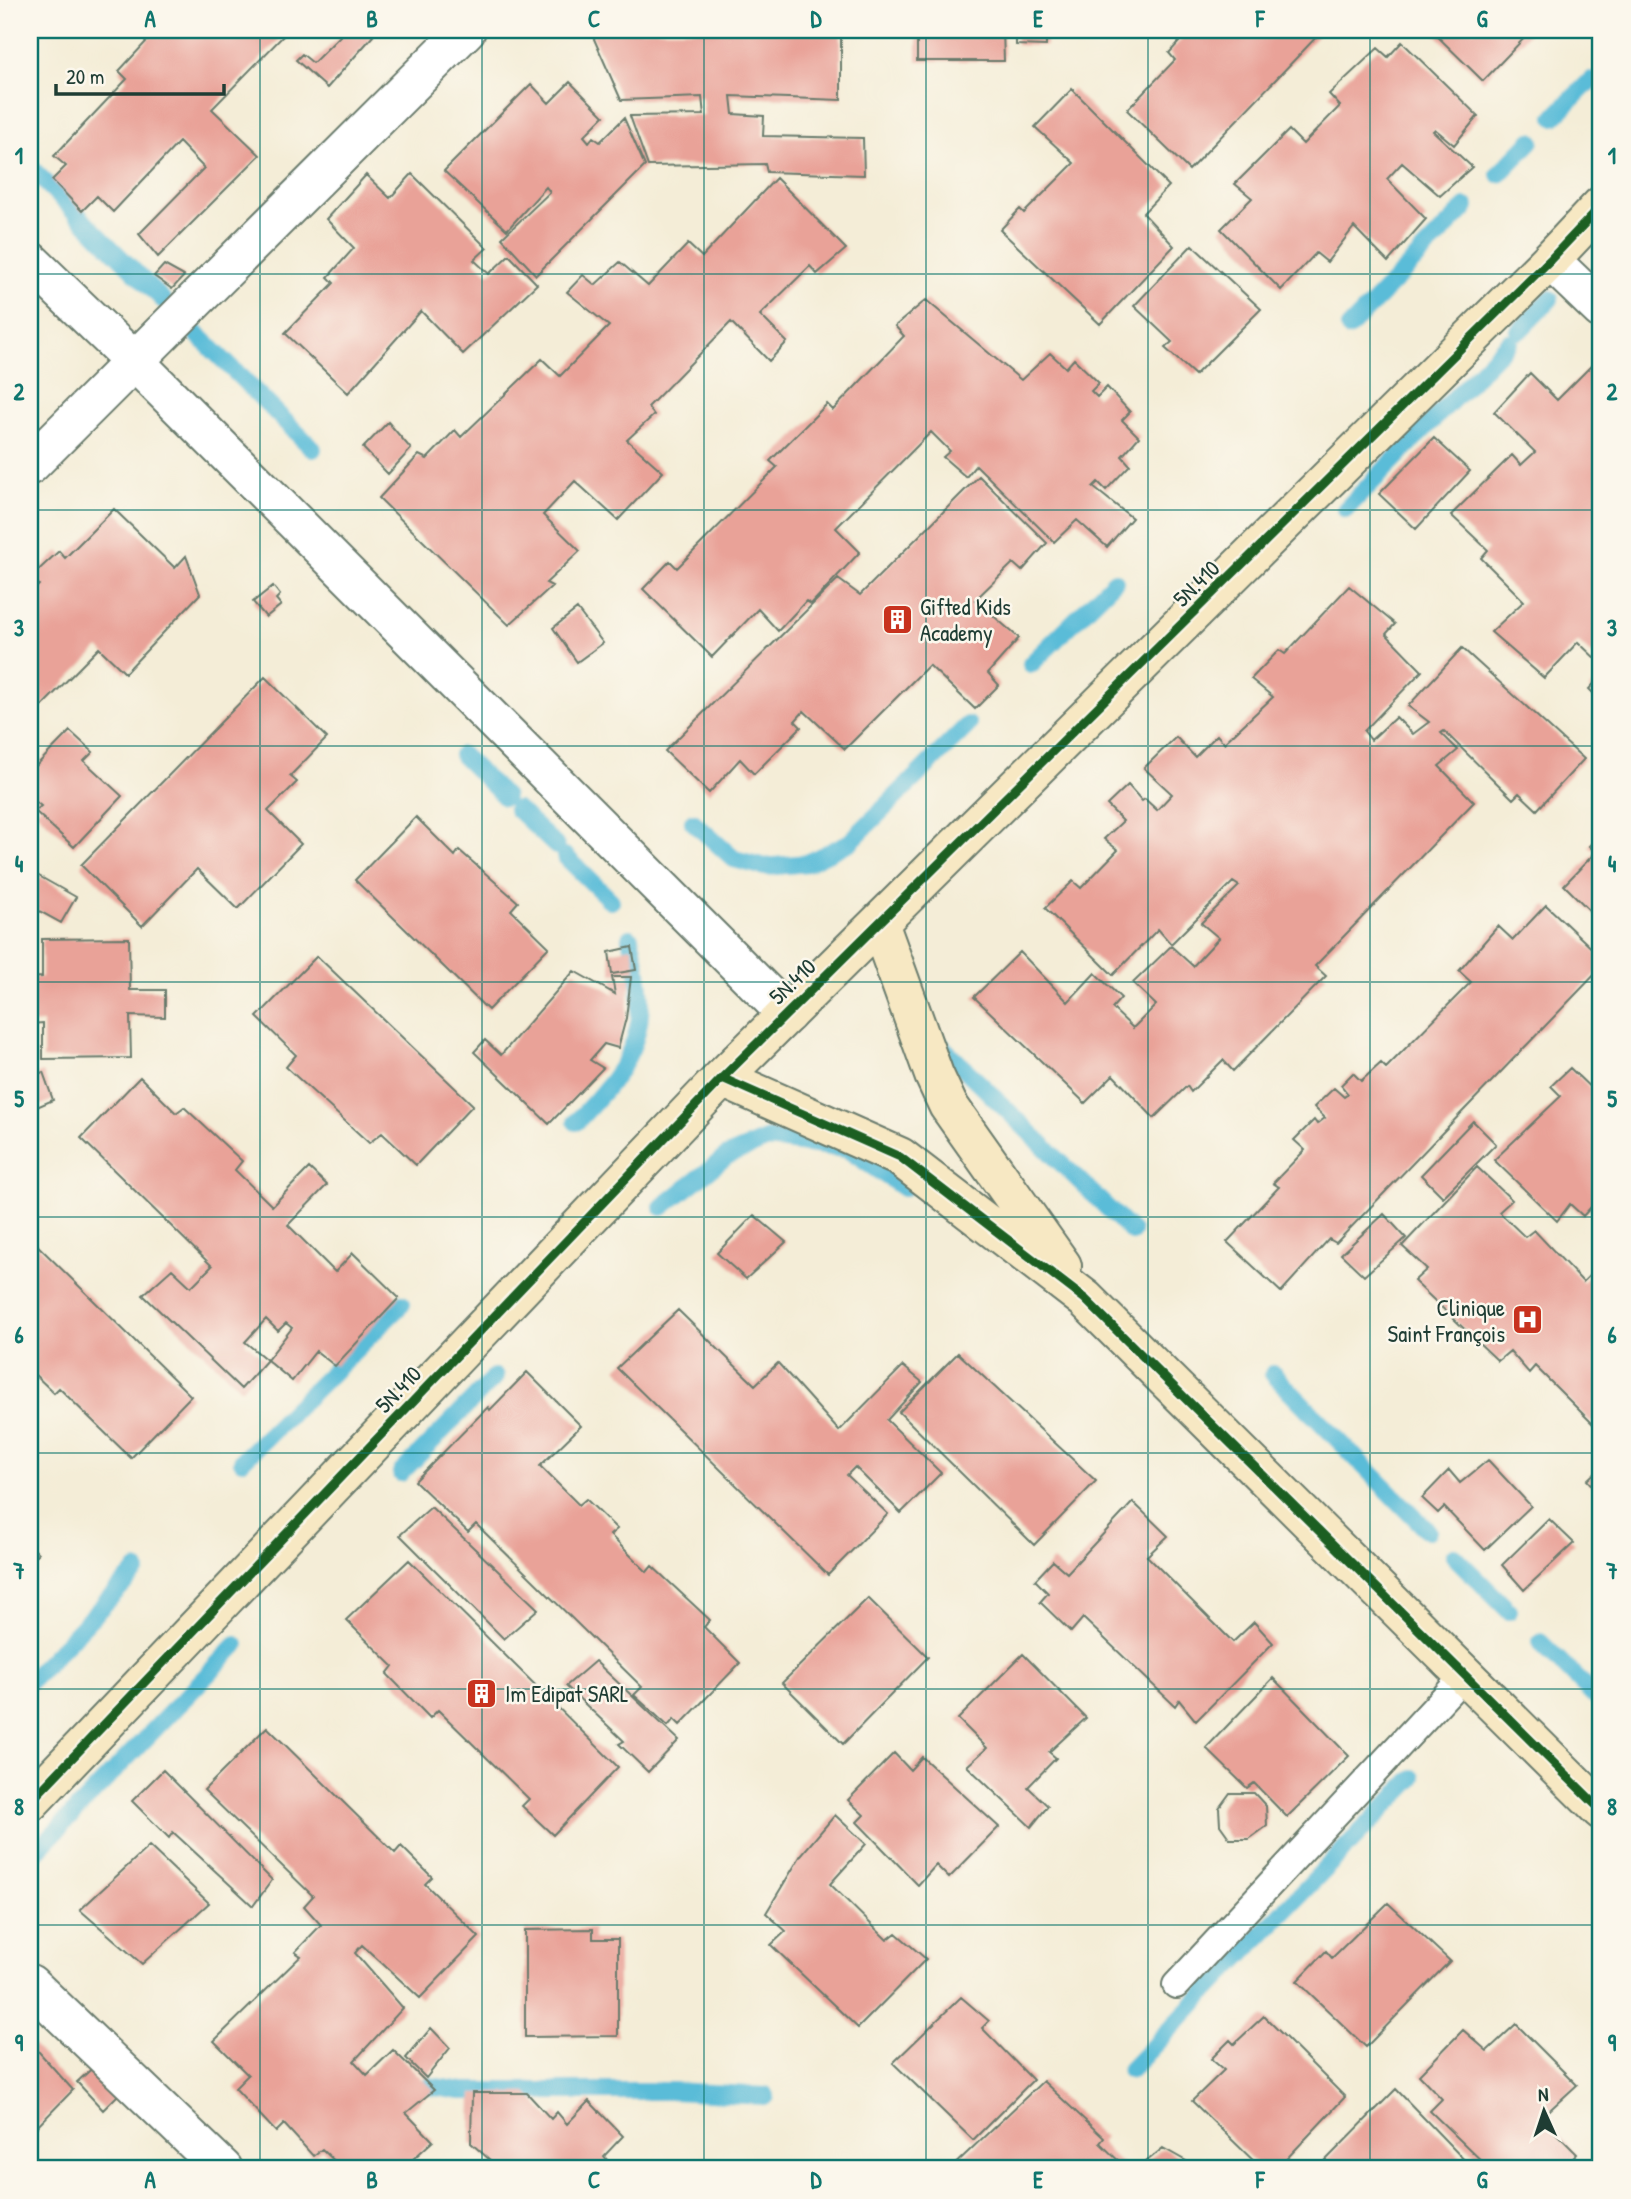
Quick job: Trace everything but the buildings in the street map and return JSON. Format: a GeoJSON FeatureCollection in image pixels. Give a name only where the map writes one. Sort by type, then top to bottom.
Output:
{"type":"FeatureCollection","features":[{"type":"Feature","properties":{"kind":"street"},"geometry":{"type":"LineString","coordinates":[[30,465],[466,30]]}},
{"type":"Feature","properties":{"kind":"street","name":"5N.410"},"geometry":{"type":"LineString","coordinates":[[30,1802],[722,1077],[1550,260],[1601,206]]}},
{"type":"Feature","properties":{"kind":"street"},"geometry":{"type":"LineString","coordinates":[[1550,260],[1601,309]]}},
{"type":"Feature","properties":{"kind":"street"},"geometry":{"type":"LineString","coordinates":[[30,261],[135,362],[787,1014]]}},
{"type":"Feature","properties":{"kind":"street"},"geometry":{"type":"LineString","coordinates":[[879,923],[934,1075],[948,1105],[1086,1299]]}},
{"type":"Feature","properties":{"kind":"street"},"geometry":{"type":"LineString","coordinates":[[722,1077],[900,1157],[1086,1299],[1601,1810]]}},
{"type":"Feature","properties":{"kind":"street"},"geometry":{"type":"LineString","coordinates":[[30,1984],[223,2169]]}},
{"type":"Feature","properties":{"kind":"lane"},"geometry":{"type":"LineString","coordinates":[[1176,1985],[1465,1675]]}},
{"type":"Feature","properties":{"kind":"waterway"},"geometry":{"type":"LineString","coordinates":[[1554,117],[1591,80]]}},
{"type":"Feature","properties":{"kind":"waterway"},"geometry":{"type":"LineString","coordinates":[[1499,174],[1531,141]]}},
{"type":"Feature","properties":{"kind":"waterway"},"geometry":{"type":"LineString","coordinates":[[30,167],[163,300]]}},
{"type":"Feature","properties":{"kind":"waterway"},"geometry":{"type":"LineString","coordinates":[[1349,328],[1466,207]]}},
{"type":"Feature","properties":{"kind":"waterway"},"geometry":{"type":"LineString","coordinates":[[1519,331],[1550,299]]}},
{"type":"Feature","properties":{"kind":"waterway"},"geometry":{"type":"LineString","coordinates":[[196,333],[313,449]]}},
{"type":"Feature","properties":{"kind":"waterway"},"geometry":{"type":"LineString","coordinates":[[1346,509],[1509,342]]}},
{"type":"Feature","properties":{"kind":"waterway"},"geometry":{"type":"LineString","coordinates":[[1031,664],[1115,581]]}},
{"type":"Feature","properties":{"kind":"waterway"},"geometry":{"type":"LineString","coordinates":[[693,822],[734,859],[765,867],[807,863],[850,842],[968,725]]}},
{"type":"Feature","properties":{"kind":"waterway"},"geometry":{"type":"LineString","coordinates":[[462,755],[505,797]]}},
{"type":"Feature","properties":{"kind":"waterway"},"geometry":{"type":"LineString","coordinates":[[517,809],[556,846]]}},
{"type":"Feature","properties":{"kind":"waterway"},"geometry":{"type":"LineString","coordinates":[[565,856],[611,901]]}},
{"type":"Feature","properties":{"kind":"waterway"},"geometry":{"type":"LineString","coordinates":[[576,1122],[613,1079],[635,1039],[640,1018],[641,995],[630,938]]}},
{"type":"Feature","properties":{"kind":"waterway"},"geometry":{"type":"LineString","coordinates":[[929,1034],[1132,1232]]}},
{"type":"Feature","properties":{"kind":"waterway"},"geometry":{"type":"LineString","coordinates":[[662,1207],[727,1156],[768,1139],[847,1149],[904,1188]]}},
{"type":"Feature","properties":{"kind":"waterway"},"geometry":{"type":"LineString","coordinates":[[242,1461],[402,1304]]}},
{"type":"Feature","properties":{"kind":"waterway"},"geometry":{"type":"LineString","coordinates":[[1273,1374],[1428,1531]]}},
{"type":"Feature","properties":{"kind":"waterway"},"geometry":{"type":"LineString","coordinates":[[401,1473],[495,1377]]}},
{"type":"Feature","properties":{"kind":"waterway"},"geometry":{"type":"LineString","coordinates":[[1454,1556],[1509,1611]]}},
{"type":"Feature","properties":{"kind":"waterway"},"geometry":{"type":"LineString","coordinates":[[30,1681],[137,1570]]}},
{"type":"Feature","properties":{"kind":"waterway"},"geometry":{"type":"LineString","coordinates":[[1540,1642],[1601,1702]]}},
{"type":"Feature","properties":{"kind":"waterway"},"geometry":{"type":"LineString","coordinates":[[30,1858],[236,1645]]}},
{"type":"Feature","properties":{"kind":"waterway"},"geometry":{"type":"LineString","coordinates":[[1130,2070],[1413,1778]]}},
{"type":"Feature","properties":{"kind":"waterway"},"geometry":{"type":"LineString","coordinates":[[429,2086],[462,2091],[673,2091],[766,2096]]}},
{"type":"Feature","properties":{"kind":"cycle path"},"geometry":{"type":"LineString","coordinates":[[30,1802],[722,1078],[1550,260],[1601,206]]}},
{"type":"Feature","properties":{"kind":"cycle path"},"geometry":{"type":"LineString","coordinates":[[722,1078],[900,1157],[1085,1299],[1601,1810]]}},
{"type":"Feature","properties":{"kind":"place","name":"Gifted Kids Academy"},"geometry":{"type":"Point","coordinates":[897,619]}},
{"type":"Feature","properties":{"kind":"place","name":"Clinique Saint François"},"geometry":{"type":"Point","coordinates":[1528,1320]}},
{"type":"Feature","properties":{"kind":"place","name":"Im Edipat SARL"},"geometry":{"type":"Point","coordinates":[482,1693]}}]}
